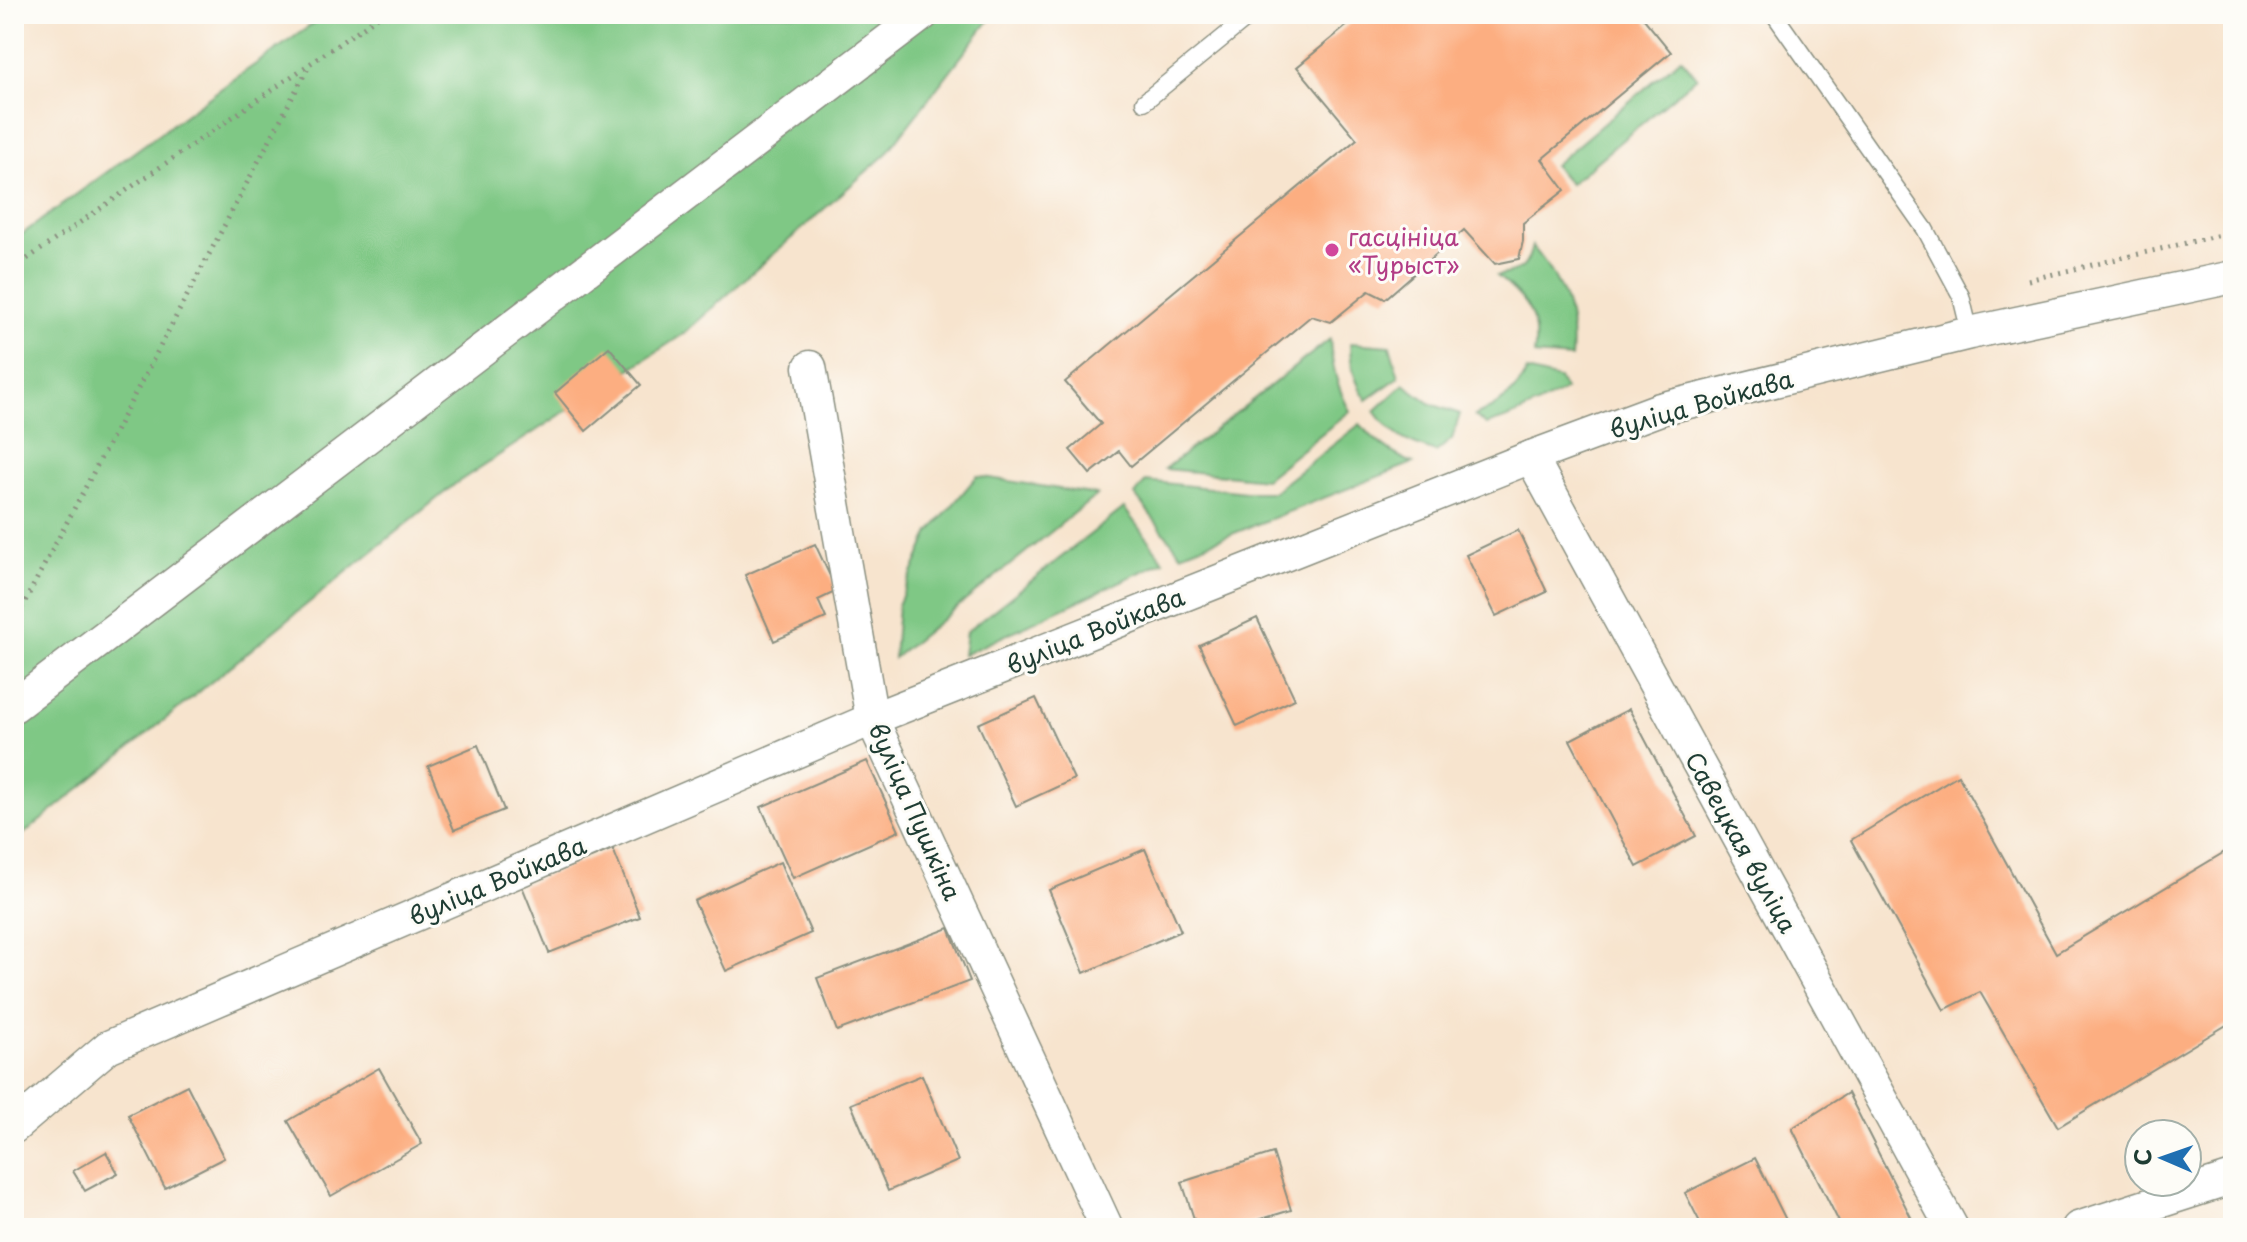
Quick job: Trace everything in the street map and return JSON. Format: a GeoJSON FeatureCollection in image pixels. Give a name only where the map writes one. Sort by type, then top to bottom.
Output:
{"type":"FeatureCollection","features":[{"type":"Feature","properties":{"kind":"street"},"geometry":{"type":"LineString","coordinates":[[14,706],[923,14]]}},
{"type":"Feature","properties":{"kind":"street","name":"вуліца Войкава"},"geometry":{"type":"LineString","coordinates":[[14,1127],[108,1047],[872,719],[1531,457],[1660,409],[1970,333],[2233,277]]}},
{"type":"Feature","properties":{"kind":"street","name":"вуліца Пушкіна"},"geometry":{"type":"LineString","coordinates":[[810,367],[872,719],[1107,1228]]}},
{"type":"Feature","properties":{"kind":"street","name":"Савецкая вуліца"},"geometry":{"type":"LineString","coordinates":[[1531,457],[1952,1228]]}},
{"type":"Feature","properties":{"kind":"street"},"geometry":{"type":"LineString","coordinates":[[2078,1228],[2233,1178]]}},
{"type":"Feature","properties":{"kind":"lane"},"geometry":{"type":"LineString","coordinates":[[1144,102],[1252,14]]}},
{"type":"Feature","properties":{"kind":"lane"},"geometry":{"type":"LineString","coordinates":[[1774,14],[1925,229],[1961,296],[1970,333]]}},
{"type":"Feature","properties":{"kind":"path"},"geometry":{"type":"LineString","coordinates":[[14,268],[382,14]]}},
{"type":"Feature","properties":{"kind":"path"},"geometry":{"type":"LineString","coordinates":[[14,622],[310,64]]}},
{"type":"Feature","properties":{"kind":"path"},"geometry":{"type":"LineString","coordinates":[[2022,282],[2233,232]]}},
{"type":"Feature","properties":{"kind":"green space"},"geometry":{"type":"Polygon","coordinates":[[[327,14],[994,14],[886,154],[682,335],[455,484],[14,842],[14,240],[327,14]]]}},
{"type":"Feature","properties":{"kind":"green space"},"geometry":{"type":"Polygon","coordinates":[[[1681,58],[1697,77],[1570,184],[1554,165],[1681,58]]]}},
{"type":"Feature","properties":{"kind":"green space"},"geometry":{"type":"Polygon","coordinates":[[[1532,246],[1559,285],[1564,298],[1571,326],[1571,358],[1534,355],[1535,330],[1529,310],[1497,276],[1525,265],[1532,246]]]}},
{"type":"Feature","properties":{"kind":"green space"},"geometry":{"type":"Polygon","coordinates":[[[1330,339],[1336,376],[1350,411],[1265,479],[1165,469],[1330,339]]]}},
{"type":"Feature","properties":{"kind":"green space"},"geometry":{"type":"Polygon","coordinates":[[[1350,343],[1390,346],[1399,377],[1367,400],[1354,373],[1350,343]]]}},
{"type":"Feature","properties":{"kind":"green space"},"geometry":{"type":"Polygon","coordinates":[[[1527,371],[1559,379],[1565,390],[1527,410],[1486,425],[1475,416],[1506,398],[1527,371]]]}},
{"type":"Feature","properties":{"kind":"green space"},"geometry":{"type":"Polygon","coordinates":[[[1404,384],[1431,404],[1460,414],[1452,439],[1436,452],[1401,438],[1375,411],[1404,384]]]}},
{"type":"Feature","properties":{"kind":"green space"},"geometry":{"type":"Polygon","coordinates":[[[1360,424],[1384,447],[1413,463],[1181,554],[1135,495],[1146,481],[1273,492],[1360,424]]]}},
{"type":"Feature","properties":{"kind":"green space"},"geometry":{"type":"Polygon","coordinates":[[[977,476],[1097,495],[894,658],[898,605],[930,532],[977,476]]]}},
{"type":"Feature","properties":{"kind":"green space"},"geometry":{"type":"Polygon","coordinates":[[[1124,508],[1164,561],[963,655],[966,632],[1124,508]]]}},
{"type":"Feature","properties":{"kind":"building","name":"гасцініца «Турыст»"},"geometry":{"type":"Polygon","coordinates":[[[1361,14],[1553,14],[1557,19],[1564,14],[1640,14],[1671,52],[1542,159],[1565,190],[1523,223],[1519,259],[1495,264],[1464,230],[1385,299],[1369,291],[1331,322],[1311,316],[1131,466],[1119,451],[1090,474],[1070,450],[1101,424],[1065,382],[1357,139],[1297,67],[1361,14]]]}},
{"type":"Feature","properties":{"kind":"building"},"geometry":{"type":"Polygon","coordinates":[[[609,347],[641,385],[586,431],[555,393],[609,347]]]}},
{"type":"Feature","properties":{"kind":"building"},"geometry":{"type":"Polygon","coordinates":[[[1518,530],[1547,592],[1496,616],[1466,555],[1518,530]]]}},
{"type":"Feature","properties":{"kind":"building"},"geometry":{"type":"Polygon","coordinates":[[[815,544],[837,591],[818,600],[826,618],[774,641],[745,575],[815,544]]]}},
{"type":"Feature","properties":{"kind":"building"},"geometry":{"type":"Polygon","coordinates":[[[1257,618],[1295,699],[1237,726],[1199,645],[1257,618]]]}},
{"type":"Feature","properties":{"kind":"building"},"geometry":{"type":"Polygon","coordinates":[[[1036,698],[1074,779],[1016,806],[978,724],[1036,698]]]}},
{"type":"Feature","properties":{"kind":"building"},"geometry":{"type":"Polygon","coordinates":[[[1629,709],[1696,836],[1637,867],[1570,740],[1629,709]]]}},
{"type":"Feature","properties":{"kind":"building"},"geometry":{"type":"Polygon","coordinates":[[[478,745],[504,810],[454,830],[428,766],[478,745]]]}},
{"type":"Feature","properties":{"kind":"building"},"geometry":{"type":"Polygon","coordinates":[[[867,761],[899,831],[793,878],[761,807],[867,761]]]}},
{"type":"Feature","properties":{"kind":"building"},"geometry":{"type":"Polygon","coordinates":[[[1958,775],[2056,953],[2233,847],[2233,1021],[2058,1127],[1980,992],[1944,1010],[1851,840],[1958,775]]]}},
{"type":"Feature","properties":{"kind":"building"},"geometry":{"type":"Polygon","coordinates":[[[613,849],[640,917],[549,953],[522,886],[613,849]]]}},
{"type":"Feature","properties":{"kind":"building"},"geometry":{"type":"Polygon","coordinates":[[[1145,849],[1181,931],[1084,973],[1049,890],[1145,849]]]}},
{"type":"Feature","properties":{"kind":"building"},"geometry":{"type":"Polygon","coordinates":[[[780,862],[811,933],[726,971],[694,901],[780,862]]]}},
{"type":"Feature","properties":{"kind":"building"},"geometry":{"type":"Polygon","coordinates":[[[949,928],[970,981],[837,1031],[817,978],[949,928]]]}},
{"type":"Feature","properties":{"kind":"building"},"geometry":{"type":"Polygon","coordinates":[[[379,1068],[422,1144],[331,1196],[288,1121],[379,1068]]]}},
{"type":"Feature","properties":{"kind":"building"},"geometry":{"type":"Polygon","coordinates":[[[922,1075],[958,1161],[888,1191],[851,1104],[922,1075]]]}},
{"type":"Feature","properties":{"kind":"building"},"geometry":{"type":"Polygon","coordinates":[[[187,1085],[224,1158],[165,1188],[128,1115],[187,1085]]]}},
{"type":"Feature","properties":{"kind":"building"},"geometry":{"type":"Polygon","coordinates":[[[1848,1093],[1914,1223],[1904,1228],[1842,1228],[1792,1128],[1848,1093]]]}},
{"type":"Feature","properties":{"kind":"building"},"geometry":{"type":"Polygon","coordinates":[[[106,1152],[118,1173],[85,1191],[73,1171],[106,1152]]]}},
{"type":"Feature","properties":{"kind":"building"},"geometry":{"type":"Polygon","coordinates":[[[1273,1153],[1291,1210],[1232,1228],[1197,1228],[1182,1182],[1273,1153]]]}},
{"type":"Feature","properties":{"kind":"building"},"geometry":{"type":"Polygon","coordinates":[[[1755,1158],[1790,1228],[1703,1228],[1685,1193],[1755,1158]]]}},
{"type":"Feature","properties":{"kind":"place","name":"гасцініца «Турыст»"},"geometry":{"type":"Point","coordinates":[1332,250]}}]}
